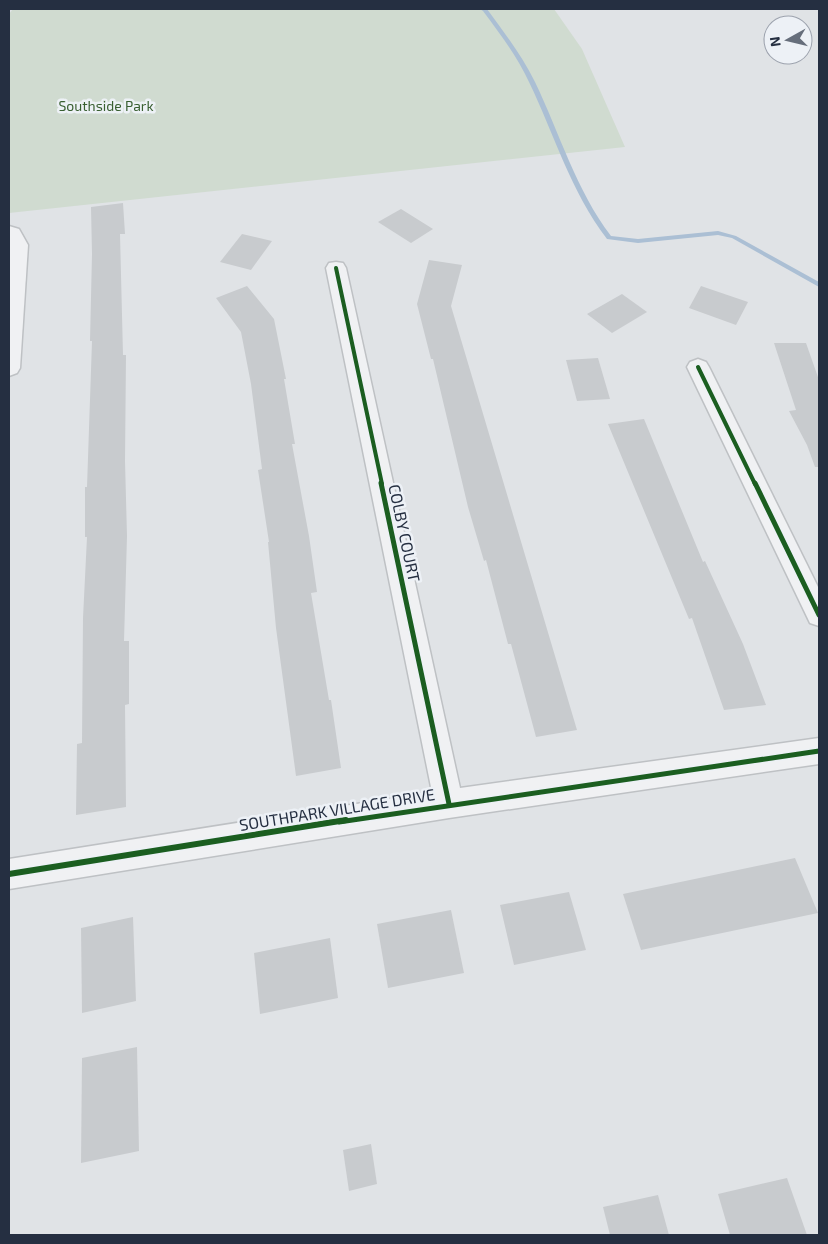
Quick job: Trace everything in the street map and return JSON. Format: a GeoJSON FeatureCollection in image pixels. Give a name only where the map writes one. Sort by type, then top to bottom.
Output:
{"type":"FeatureCollection","features":[{"type":"Feature","properties":{"kind":"street"},"geometry":{"type":"LineString","coordinates":[[9,368],[18,245],[10,232]]}},
{"type":"Feature","properties":{"kind":"street","name":"COLBY COURT"},"geometry":{"type":"LineString","coordinates":[[336,268],[448,804]]}},
{"type":"Feature","properties":{"kind":"street"},"geometry":{"type":"LineString","coordinates":[[698,366],[819,615]]}},
{"type":"Feature","properties":{"kind":"street","name":"SOUTHPARK VILLAGE DRIVE"},"geometry":{"type":"LineString","coordinates":[[9,874],[448,804],[819,751]]}},
{"type":"Feature","properties":{"kind":"green space","name":"Southside Park"},"geometry":{"type":"Polygon","coordinates":[[[13,9],[554,9],[582,49],[625,147],[9,213],[9,14],[13,9]]]}},
{"type":"Feature","properties":{"kind":"building"},"geometry":{"type":"Polygon","coordinates":[[[123,203],[125,234],[120,234],[123,355],[126,355],[125,461],[127,536],[124,641],[129,641],[129,704],[125,705],[126,807],[76,815],[77,744],[82,743],[83,618],[87,537],[85,537],[85,487],[87,487],[92,341],[90,341],[91,207],[123,203]]]}},
{"type":"Feature","properties":{"kind":"building"},"geometry":{"type":"Polygon","coordinates":[[[401,209],[433,229],[411,243],[378,222],[401,209]]]}},
{"type":"Feature","properties":{"kind":"building"},"geometry":{"type":"Polygon","coordinates":[[[242,234],[272,241],[251,270],[220,262],[242,234]]]}},
{"type":"Feature","properties":{"kind":"building"},"geometry":{"type":"Polygon","coordinates":[[[429,260],[462,265],[451,306],[577,730],[536,737],[511,644],[508,644],[486,560],[484,561],[468,507],[433,359],[431,359],[417,304],[429,260]]]}},
{"type":"Feature","properties":{"kind":"building"},"geometry":{"type":"Polygon","coordinates":[[[247,286],[274,319],[286,379],[284,379],[295,444],[292,444],[317,592],[311,593],[329,700],[331,700],[341,768],[296,776],[276,628],[269,542],[258,470],[262,469],[251,384],[241,332],[216,298],[247,286]]]}},
{"type":"Feature","properties":{"kind":"building"},"geometry":{"type":"Polygon","coordinates":[[[701,286],[748,302],[736,325],[689,308],[701,286]]]}},
{"type":"Feature","properties":{"kind":"building"},"geometry":{"type":"Polygon","coordinates":[[[622,294],[647,312],[612,333],[587,314],[622,294]]]}},
{"type":"Feature","properties":{"kind":"building"},"geometry":{"type":"Polygon","coordinates":[[[774,343],[806,343],[819,380],[819,467],[815,467],[807,445],[789,411],[796,410],[774,343]]]}},
{"type":"Feature","properties":{"kind":"building"},"geometry":{"type":"Polygon","coordinates":[[[598,358],[610,399],[577,401],[566,360],[598,358]]]}},
{"type":"Feature","properties":{"kind":"building"},"geometry":{"type":"Polygon","coordinates":[[[644,419],[703,562],[705,561],[743,644],[766,705],[724,710],[692,618],[689,619],[608,424],[644,419]]]}},
{"type":"Feature","properties":{"kind":"building"},"geometry":{"type":"Polygon","coordinates":[[[795,858],[818,913],[641,950],[623,894],[795,858]]]}},
{"type":"Feature","properties":{"kind":"building"},"geometry":{"type":"Polygon","coordinates":[[[569,892],[586,950],[514,965],[500,905],[569,892]]]}},
{"type":"Feature","properties":{"kind":"building"},"geometry":{"type":"Polygon","coordinates":[[[451,910],[464,973],[388,988],[377,924],[451,910]]]}},
{"type":"Feature","properties":{"kind":"building"},"geometry":{"type":"Polygon","coordinates":[[[133,917],[136,1001],[82,1013],[81,928],[133,917]]]}},
{"type":"Feature","properties":{"kind":"building"},"geometry":{"type":"Polygon","coordinates":[[[330,938],[338,998],[260,1014],[254,953],[330,938]]]}},
{"type":"Feature","properties":{"kind":"building"},"geometry":{"type":"Polygon","coordinates":[[[137,1047],[139,1151],[81,1163],[82,1058],[137,1047]]]}},
{"type":"Feature","properties":{"kind":"building"},"geometry":{"type":"Polygon","coordinates":[[[371,1144],[377,1184],[349,1191],[343,1150],[371,1144]]]}},
{"type":"Feature","properties":{"kind":"building"},"geometry":{"type":"Polygon","coordinates":[[[787,1178],[807,1235],[730,1235],[718,1194],[787,1178]]]}},
{"type":"Feature","properties":{"kind":"building"},"geometry":{"type":"Polygon","coordinates":[[[658,1195],[669,1235],[610,1235],[603,1207],[658,1195]]]}},
{"type":"Feature","properties":{"kind":"waterway"},"geometry":{"type":"LineString","coordinates":[[482,9],[485,10],[517,55],[528,74],[566,164],[586,204],[609,238],[638,241],[718,233],[734,237],[819,285]]}},
{"type":"Feature","properties":{"kind":"cycle path"},"geometry":{"type":"LineString","coordinates":[[336,268],[449,804]]}},
{"type":"Feature","properties":{"kind":"cycle path"},"geometry":{"type":"LineString","coordinates":[[698,367],[819,615]]}},
{"type":"Feature","properties":{"kind":"cycle path"},"geometry":{"type":"LineString","coordinates":[[9,874],[449,804],[819,751]]}}]}
